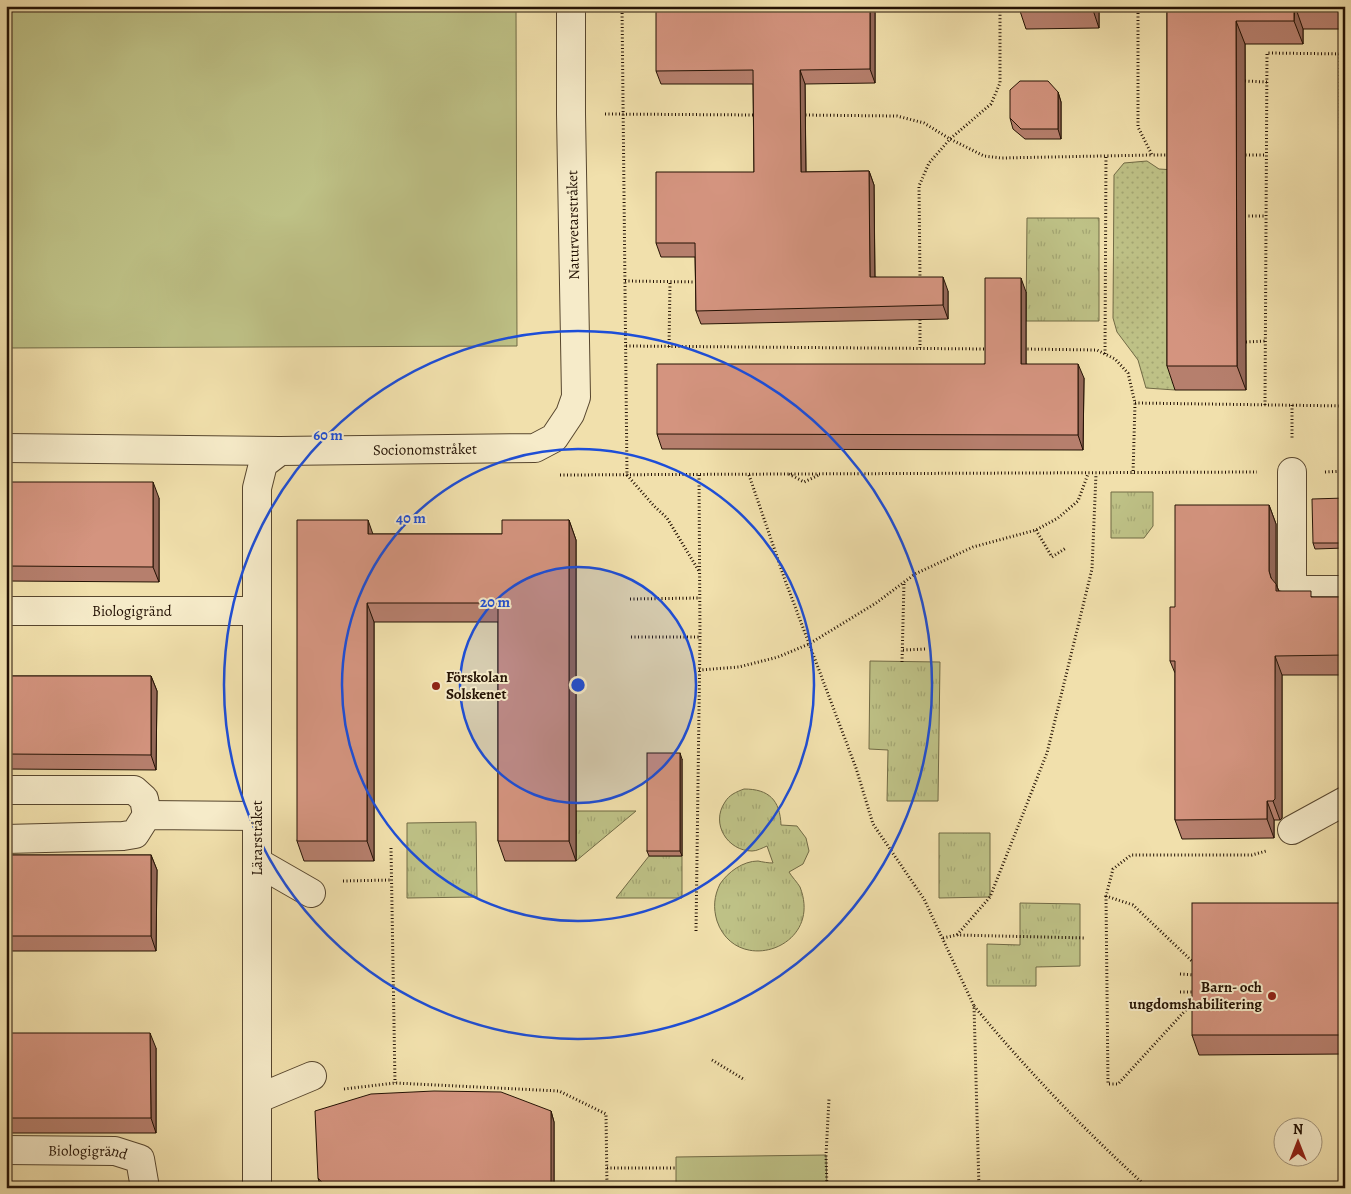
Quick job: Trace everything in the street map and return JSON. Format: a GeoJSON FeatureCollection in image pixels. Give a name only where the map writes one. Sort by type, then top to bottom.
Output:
{"type":"FeatureCollection","features":[{"type":"Feature","properties":{"kind":"street","name":"Naturvetarstråket"},"geometry":{"type":"LineString","coordinates":[[554,438],[570,414],[576,397],[571,6]]}},
{"type":"Feature","properties":{"kind":"street","name":"Socionomstråket"},"geometry":{"type":"LineString","coordinates":[[6,448],[280,451],[535,448],[554,438]]}},
{"type":"Feature","properties":{"kind":"street","name":"Lärarstråket"},"geometry":{"type":"LineString","coordinates":[[257,1188],[257,488],[263,464],[280,451]]}},
{"type":"Feature","properties":{"kind":"street"},"geometry":{"type":"LineString","coordinates":[[1292,472],[1292,590],[1345,590]]}},
{"type":"Feature","properties":{"kind":"street","name":"Biologigränd"},"geometry":{"type":"LineString","coordinates":[[6,611],[257,611]]}},
{"type":"Feature","properties":{"kind":"street"},"geometry":{"type":"LineString","coordinates":[[6,790],[134,790],[144,799],[147,815],[135,834],[123,836],[6,839]]}},
{"type":"Feature","properties":{"kind":"street"},"geometry":{"type":"LineString","coordinates":[[1292,830],[1345,801]]}},
{"type":"Feature","properties":{"kind":"street"},"geometry":{"type":"LineString","coordinates":[[147,815],[257,816]]}},
{"type":"Feature","properties":{"kind":"street"},"geometry":{"type":"LineString","coordinates":[[257,862],[310,894]]}},
{"type":"Feature","properties":{"kind":"street"},"geometry":{"type":"LineString","coordinates":[[257,1099],[312,1076]]}},
{"type":"Feature","properties":{"kind":"street","name":"Biologigränd"},"geometry":{"type":"LineString","coordinates":[[6,1150],[116,1151],[140,1158],[145,1188]]}},
{"type":"Feature","properties":{"kind":"path"},"geometry":{"type":"LineString","coordinates":[[622,6],[627,474],[654,506],[667,518],[699,571]]}},
{"type":"Feature","properties":{"kind":"path"},"geometry":{"type":"LineString","coordinates":[[920,281],[919,186],[928,163],[950,139],[991,104],[1000,82],[1000,6]]}},
{"type":"Feature","properties":{"kind":"path"},"geometry":{"type":"LineString","coordinates":[[1138,6],[1138,127],[1152,155]]}},
{"type":"Feature","properties":{"kind":"path"},"geometry":{"type":"LineString","coordinates":[[1135,403],[1265,405],[1343,406],[1343,54],[1267,53],[1265,405]]}},
{"type":"Feature","properties":{"kind":"path"},"geometry":{"type":"LineString","coordinates":[[1245,80],[1267,82]]}},
{"type":"Feature","properties":{"kind":"path"},"geometry":{"type":"LineString","coordinates":[[571,114],[760,115]]}},
{"type":"Feature","properties":{"kind":"path"},"geometry":{"type":"LineString","coordinates":[[800,115],[897,116],[924,123],[984,156],[1001,158],[1181,155]]}},
{"type":"Feature","properties":{"kind":"path"},"geometry":{"type":"LineString","coordinates":[[1238,155],[1266,155]]}},
{"type":"Feature","properties":{"kind":"path"},"geometry":{"type":"LineString","coordinates":[[1105,354],[1106,156]]}},
{"type":"Feature","properties":{"kind":"path"},"geometry":{"type":"LineString","coordinates":[[1245,216],[1266,216]]}},
{"type":"Feature","properties":{"kind":"path"},"geometry":{"type":"LineString","coordinates":[[625,281],[700,282]]}},
{"type":"Feature","properties":{"kind":"path"},"geometry":{"type":"LineString","coordinates":[[669,347],[670,282]]}},
{"type":"Feature","properties":{"kind":"path"},"geometry":{"type":"LineString","coordinates":[[920,310],[920,348]]}},
{"type":"Feature","properties":{"kind":"path"},"geometry":{"type":"LineString","coordinates":[[1246,342],[1266,341]]}},
{"type":"Feature","properties":{"kind":"path"},"geometry":{"type":"LineString","coordinates":[[626,346],[989,349]]}},
{"type":"Feature","properties":{"kind":"path"},"geometry":{"type":"LineString","coordinates":[[1018,349],[1097,350],[1115,359],[1128,372],[1135,403],[1133,474]]}},
{"type":"Feature","properties":{"kind":"path"},"geometry":{"type":"LineString","coordinates":[[627,474],[1345,472]]}},
{"type":"Feature","properties":{"kind":"path"},"geometry":{"type":"LineString","coordinates":[[696,931],[700,670],[699,474]]}},
{"type":"Feature","properties":{"kind":"path"},"geometry":{"type":"LineString","coordinates":[[749,474],[809,644],[856,768],[873,824],[924,899],[974,1006],[1010,1049],[1069,1112],[1148,1188]]}},
{"type":"Feature","properties":{"kind":"path"},"geometry":{"type":"LineString","coordinates":[[788,474],[804,482],[821,474]]}},
{"type":"Feature","properties":{"kind":"path"},"geometry":{"type":"LineString","coordinates":[[700,670],[739,667],[778,657],[809,644],[876,603],[915,574],[973,547],[1036,530],[1058,518],[1078,502],[1088,474]]}},
{"type":"Feature","properties":{"kind":"path"},"geometry":{"type":"LineString","coordinates":[[957,935],[990,897],[1047,753],[1092,569],[1096,474]]}},
{"type":"Feature","properties":{"kind":"path"},"geometry":{"type":"LineString","coordinates":[[1036,530],[1052,557],[1066,548]]}},
{"type":"Feature","properties":{"kind":"path"},"geometry":{"type":"LineString","coordinates":[[902,662],[904,582]]}},
{"type":"Feature","properties":{"kind":"path"},"geometry":{"type":"LineString","coordinates":[[630,599],[699,598]]}},
{"type":"Feature","properties":{"kind":"path"},"geometry":{"type":"LineString","coordinates":[[631,637],[700,637]]}},
{"type":"Feature","properties":{"kind":"path"},"geometry":{"type":"LineString","coordinates":[[903,650],[926,650]]}},
{"type":"Feature","properties":{"kind":"path"},"geometry":{"type":"LineString","coordinates":[[1180,974],[1197,975],[1197,998],[1118,1084],[1108,1084],[1106,896],[1113,869],[1131,855],[1252,855],[1278,849],[1292,830]]}},
{"type":"Feature","properties":{"kind":"path"},"geometry":{"type":"LineString","coordinates":[[391,848],[395,1083]]}},
{"type":"Feature","properties":{"kind":"path"},"geometry":{"type":"LineString","coordinates":[[1106,896],[1133,905],[1197,965]]}},
{"type":"Feature","properties":{"kind":"path"},"geometry":{"type":"LineString","coordinates":[[943,938],[957,935],[1086,938]]}},
{"type":"Feature","properties":{"kind":"path"},"geometry":{"type":"LineString","coordinates":[[1180,992],[1197,992]]}},
{"type":"Feature","properties":{"kind":"path"},"geometry":{"type":"LineString","coordinates":[[974,1006],[979,1188]]}},
{"type":"Feature","properties":{"kind":"path"},"geometry":{"type":"LineString","coordinates":[[712,1060],[745,1080]]}},
{"type":"Feature","properties":{"kind":"path"},"geometry":{"type":"LineString","coordinates":[[338,1090],[395,1083],[559,1091],[606,1114],[607,1188]]}},
{"type":"Feature","properties":{"kind":"path"},"geometry":{"type":"LineString","coordinates":[[826,1188],[829,1099]]}},
{"type":"Feature","properties":{"kind":"path"},"geometry":{"type":"LineString","coordinates":[[607,1168],[676,1168]]}},
{"type":"Feature","properties":{"kind":"green space"},"geometry":{"type":"Polygon","coordinates":[[[6,6],[516,6],[517,346],[6,348],[6,6]]]}},
{"type":"Feature","properties":{"kind":"green space"},"geometry":{"type":"Polygon","coordinates":[[[1147,161],[1159,169],[1175,170],[1175,390],[1146,388],[1138,360],[1117,332],[1113,318],[1114,175],[1124,163],[1147,161]]]}},
{"type":"Feature","properties":{"kind":"green space"},"geometry":{"type":"Polygon","coordinates":[[[1027,218],[1099,218],[1099,321],[1026,321],[1027,218]]]}},
{"type":"Feature","properties":{"kind":"green space"},"geometry":{"type":"Polygon","coordinates":[[[1111,492],[1153,492],[1153,526],[1144,538],[1111,538],[1111,492]]]}},
{"type":"Feature","properties":{"kind":"green space"},"geometry":{"type":"Polygon","coordinates":[[[870,661],[940,662],[938,801],[887,801],[888,750],[869,749],[870,661]]]}},
{"type":"Feature","properties":{"kind":"green space"},"geometry":{"type":"Polygon","coordinates":[[[744,789],[760,791],[772,798],[778,809],[781,825],[797,826],[806,838],[809,851],[803,864],[789,872],[800,887],[804,908],[800,926],[789,939],[775,948],[758,951],[741,948],[727,938],[717,921],[715,911],[715,898],[720,884],[732,871],[752,861],[773,863],[767,846],[754,851],[743,850],[729,841],[724,835],[720,819],[721,810],[729,797],[744,789]]]}},
{"type":"Feature","properties":{"kind":"green space"},"geometry":{"type":"Polygon","coordinates":[[[576,811],[636,811],[576,861],[576,811]]]}},
{"type":"Feature","properties":{"kind":"green space"},"geometry":{"type":"Polygon","coordinates":[[[476,822],[477,897],[407,898],[407,823],[476,822]]]}},
{"type":"Feature","properties":{"kind":"green space"},"geometry":{"type":"Polygon","coordinates":[[[939,833],[990,833],[990,897],[939,898],[939,833]]]}},
{"type":"Feature","properties":{"kind":"green space"},"geometry":{"type":"Polygon","coordinates":[[[649,856],[682,856],[682,898],[616,898],[649,856]]]}},
{"type":"Feature","properties":{"kind":"green space"},"geometry":{"type":"Polygon","coordinates":[[[1020,903],[1080,904],[1080,966],[1036,967],[1036,986],[987,986],[987,944],[1020,945],[1020,903]]]}},
{"type":"Feature","properties":{"kind":"green space"},"geometry":{"type":"Polygon","coordinates":[[[826,1155],[827,1188],[676,1188],[676,1157],[826,1155]]]}},
{"type":"Feature","properties":{"kind":"green space"},"geometry":{"type":"Polygon","coordinates":[[[875,1183],[875,1188],[827,1188],[826,1184],[875,1183]]]}},
{"type":"Feature","properties":{"kind":"building"},"geometry":{"type":"Polygon","coordinates":[[[656,6],[870,6],[870,69],[800,70],[801,172],[869,171],[870,277],[943,277],[943,305],[696,311],[695,243],[656,243],[656,172],[754,172],[753,70],[656,71],[656,6]]]}},
{"type":"Feature","properties":{"kind":"building"},"geometry":{"type":"Polygon","coordinates":[[[1020,6],[1093,6],[1093,10],[1020,11],[1020,6]]]}},
{"type":"Feature","properties":{"kind":"building"},"geometry":{"type":"Polygon","coordinates":[[[1167,6],[1294,6],[1294,21],[1236,21],[1237,366],[1167,366],[1167,6]]]}},
{"type":"Feature","properties":{"kind":"building"},"geometry":{"type":"Polygon","coordinates":[[[1020,81],[1048,81],[1058,92],[1058,129],[1021,129],[1010,118],[1010,90],[1020,81]]]}},
{"type":"Feature","properties":{"kind":"building"},"geometry":{"type":"Polygon","coordinates":[[[985,278],[1021,278],[1021,364],[1078,364],[1078,435],[657,434],[657,364],[985,364],[985,278]]]}},
{"type":"Feature","properties":{"kind":"building"},"geometry":{"type":"Polygon","coordinates":[[[6,482],[153,482],[153,567],[6,566],[6,482]]]}},
{"type":"Feature","properties":{"kind":"building"},"geometry":{"type":"Polygon","coordinates":[[[1345,498],[1345,543],[1313,543],[1312,499],[1345,498]]]}},
{"type":"Feature","properties":{"kind":"building"},"geometry":{"type":"Polygon","coordinates":[[[1175,505],[1269,505],[1269,571],[1271,578],[1276,584],[1276,591],[1311,591],[1311,597],[1345,597],[1345,655],[1275,656],[1275,799],[1267,801],[1267,819],[1175,820],[1175,661],[1170,661],[1170,607],[1175,607],[1175,505]]]}},
{"type":"Feature","properties":{"kind":"building"},"geometry":{"type":"Polygon","coordinates":[[[297,520],[368,520],[368,534],[502,534],[502,520],[569,520],[569,841],[498,841],[498,603],[367,603],[367,841],[297,841],[297,520]]]}},
{"type":"Feature","properties":{"kind":"building"},"geometry":{"type":"Polygon","coordinates":[[[6,676],[151,676],[151,755],[6,754],[6,676]]]}},
{"type":"Feature","properties":{"kind":"building"},"geometry":{"type":"Polygon","coordinates":[[[647,753],[680,753],[680,851],[647,851],[647,753]]]}},
{"type":"Feature","properties":{"kind":"building"},"geometry":{"type":"Polygon","coordinates":[[[6,855],[151,855],[151,936],[6,936],[6,855]]]}},
{"type":"Feature","properties":{"kind":"building","name":"Barn- och ungdomshabilitering"},"geometry":{"type":"Polygon","coordinates":[[[1192,903],[1345,903],[1345,1035],[1192,1035],[1192,903]]]}},
{"type":"Feature","properties":{"kind":"building"},"geometry":{"type":"Polygon","coordinates":[[[6,1033],[150,1033],[151,1118],[6,1118],[6,1033]]]}},
{"type":"Feature","properties":{"kind":"building"},"geometry":{"type":"Polygon","coordinates":[[[434,1091],[501,1092],[551,1111],[551,1185],[548,1188],[327,1188],[318,1178],[315,1111],[371,1094],[434,1091]]]}},
{"type":"Feature","properties":{"kind":"place","name":"Förskolan Solskenet"},"geometry":{"type":"Point","coordinates":[436,686]}},
{"type":"Feature","properties":{"kind":"place","name":"Barn- och ungdomshabilitering"},"geometry":{"type":"Point","coordinates":[1272,996]}}]}
